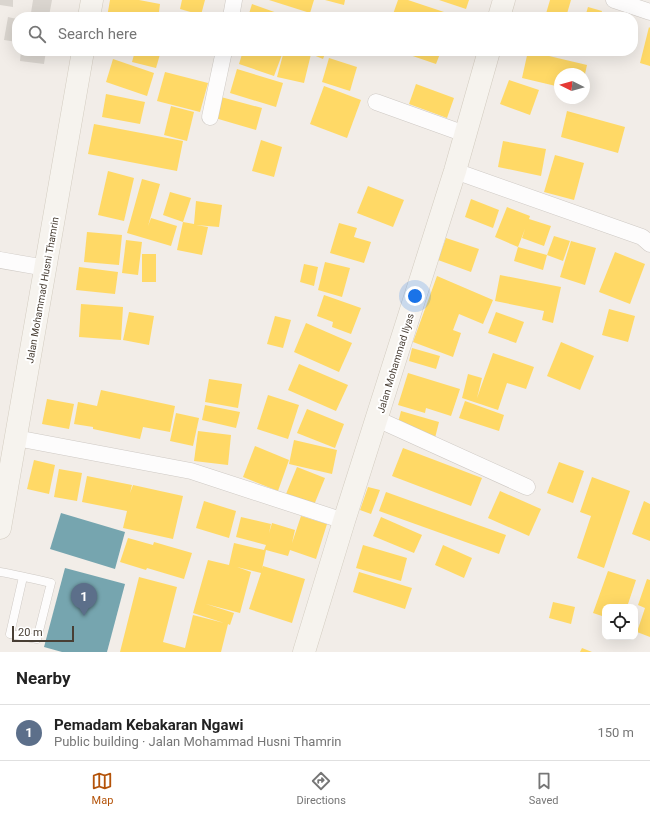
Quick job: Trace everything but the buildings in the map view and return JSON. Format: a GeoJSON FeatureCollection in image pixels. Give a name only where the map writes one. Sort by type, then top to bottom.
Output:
{"type":"FeatureCollection","features":[{"type":"Feature","properties":{"kind":"street"},"geometry":{"type":"LineString","coordinates":[[90,12],[92,0]]}},
{"type":"Feature","properties":{"kind":"street"},"geometry":{"type":"LineString","coordinates":[[231,12],[234,0]]}},
{"type":"Feature","properties":{"kind":"street"},"geometry":{"type":"LineString","coordinates":[[500,12],[504,0]]}},
{"type":"Feature","properties":{"kind":"street"},"geometry":{"type":"LineString","coordinates":[[614,0],[650,12]]}},
{"type":"Feature","properties":{"kind":"street","name":"Jalan Mohammad Husni Thamrin"},"geometry":{"type":"LineString","coordinates":[[1,515],[16,438],[82,56]]}},
{"type":"Feature","properties":{"kind":"street"},"geometry":{"type":"LineString","coordinates":[[210,117],[223,56]]}},
{"type":"Feature","properties":{"kind":"street","name":"Jalan Mohammad Ilyas"},"geometry":{"type":"LineString","coordinates":[[304,652],[455,171],[488,56]]}},
{"type":"Feature","properties":{"kind":"street"},"geometry":{"type":"LineString","coordinates":[[376,102],[465,134]]}},
{"type":"Feature","properties":{"kind":"street"},"geometry":{"type":"LineString","coordinates":[[455,171],[642,237],[650,244]]}},
{"type":"Feature","properties":{"kind":"street"},"geometry":{"type":"LineString","coordinates":[[0,260],[46,268]]}},
{"type":"Feature","properties":{"kind":"street"},"geometry":{"type":"LineString","coordinates":[[377,419],[527,487]]}},
{"type":"Feature","properties":{"kind":"street"},"geometry":{"type":"LineString","coordinates":[[16,438],[191,471],[344,521]]}},
{"type":"Feature","properties":{"kind":"lane"},"geometry":{"type":"LineString","coordinates":[[0,572],[24,577],[51,583],[37,639],[10,634],[24,577]]}},
{"type":"Feature","properties":{"kind":"place","name":"Pemadam Kebakaran Ngawi"},"geometry":{"type":"Point","coordinates":[84,616]}}]}
